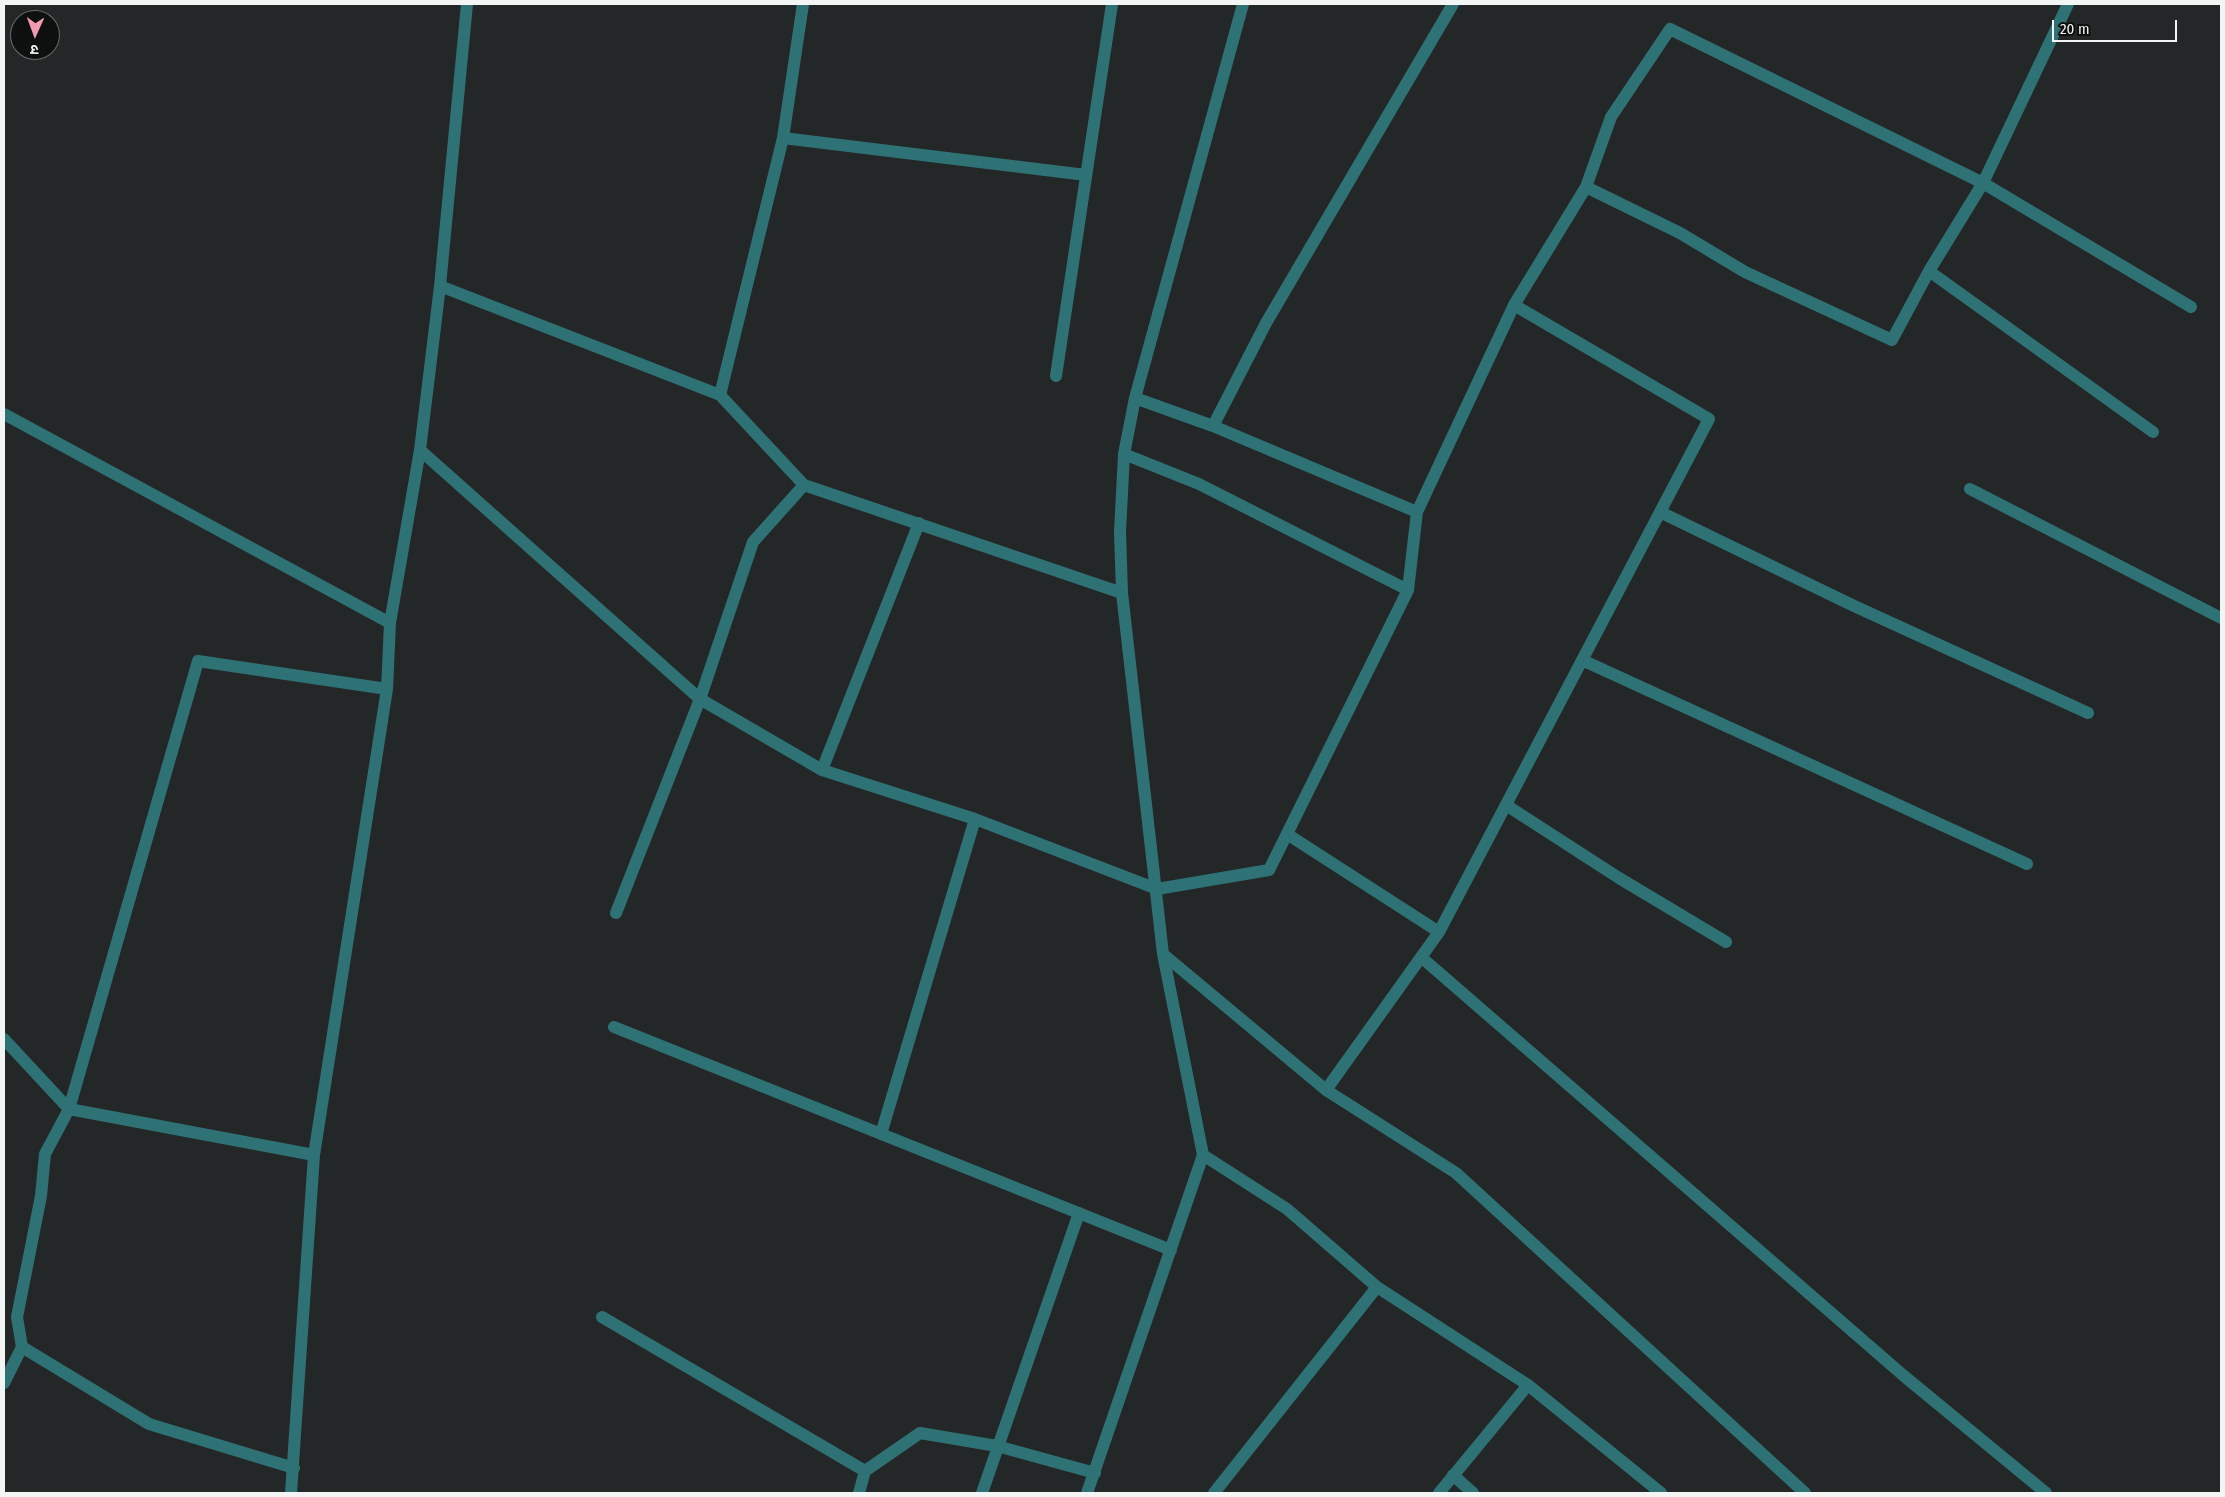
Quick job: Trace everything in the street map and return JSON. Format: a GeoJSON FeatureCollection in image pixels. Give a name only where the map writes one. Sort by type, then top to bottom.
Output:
{"type":"FeatureCollection","features":[{"type":"Feature","properties":{"kind":"street"},"geometry":{"type":"LineString","coordinates":[[291,1493],[314,1155],[387,689],[390,623],[420,450],[440,286],[467,4]]}},
{"type":"Feature","properties":{"kind":"street"},"geometry":{"type":"LineString","coordinates":[[720,395],[783,138],[804,4]]}},
{"type":"Feature","properties":{"kind":"street"},"geometry":{"type":"LineString","coordinates":[[1056,376],[1112,4]]}},
{"type":"Feature","properties":{"kind":"street"},"geometry":{"type":"LineString","coordinates":[[1087,1493],[1203,1154],[1163,954],[1122,592],[1120,532],[1124,454],[1135,398],[1243,4]]}},
{"type":"Feature","properties":{"kind":"street"},"geometry":{"type":"LineString","coordinates":[[1213,426],[1266,323],[1453,4]]}},
{"type":"Feature","properties":{"kind":"street"},"geometry":{"type":"LineString","coordinates":[[1586,186],[1680,233],[1745,272],[1892,340],[1929,270],[1983,183],[2068,4]]}},
{"type":"Feature","properties":{"kind":"street"},"geometry":{"type":"LineString","coordinates":[[420,450],[700,699],[822,770],[975,819],[1157,889],[1269,870],[1408,590],[1417,512],[1514,305],[1586,186],[1611,117],[1670,29],[1983,183],[2191,307]]}},
{"type":"Feature","properties":{"kind":"street"},"geometry":{"type":"LineString","coordinates":[[783,138],[1086,175]]}},
{"type":"Feature","properties":{"kind":"street"},"geometry":{"type":"LineString","coordinates":[[1929,270],[2153,432]]}},
{"type":"Feature","properties":{"kind":"street"},"geometry":{"type":"LineString","coordinates":[[440,286],[720,395],[804,484],[1122,592]]}},
{"type":"Feature","properties":{"kind":"street"},"geometry":{"type":"LineString","coordinates":[[1326,1090],[1440,932],[1709,419],[1514,305]]}},
{"type":"Feature","properties":{"kind":"street"},"geometry":{"type":"LineString","coordinates":[[1135,398],[1213,426],[1417,512]]}},
{"type":"Feature","properties":{"kind":"street"},"geometry":{"type":"LineString","coordinates":[[4,414],[390,623]]}},
{"type":"Feature","properties":{"kind":"street"},"geometry":{"type":"LineString","coordinates":[[1124,454],[1199,484],[1408,590]]}},
{"type":"Feature","properties":{"kind":"street"},"geometry":{"type":"LineString","coordinates":[[616,913],[700,699],[753,542],[804,484]]}},
{"type":"Feature","properties":{"kind":"street"},"geometry":{"type":"LineString","coordinates":[[1970,489],[2221,618]]}},
{"type":"Feature","properties":{"kind":"street"},"geometry":{"type":"LineString","coordinates":[[1660,512],[1852,605],[2088,713]]}},
{"type":"Feature","properties":{"kind":"street"},"geometry":{"type":"LineString","coordinates":[[822,770],[919,523]]}},
{"type":"Feature","properties":{"kind":"street"},"geometry":{"type":"LineString","coordinates":[[1582,660],[2027,864]]}},
{"type":"Feature","properties":{"kind":"street"},"geometry":{"type":"LineString","coordinates":[[4,1383],[22,1346],[17,1317],[41,1196],[45,1154],[69,1109],[198,661],[387,689]]}},
{"type":"Feature","properties":{"kind":"street"},"geometry":{"type":"LineString","coordinates":[[1506,805],[1619,878],[1726,942]]}},
{"type":"Feature","properties":{"kind":"street"},"geometry":{"type":"LineString","coordinates":[[882,1134],[975,819]]}},
{"type":"Feature","properties":{"kind":"street"},"geometry":{"type":"LineString","coordinates":[[1287,834],[1440,932]]}},
{"type":"Feature","properties":{"kind":"street"},"geometry":{"type":"LineString","coordinates":[[1163,954],[1326,1090],[1456,1173],[1805,1493]]}},
{"type":"Feature","properties":{"kind":"street"},"geometry":{"type":"LineString","coordinates":[[1421,957],[1904,1376],[2046,1493]]}},
{"type":"Feature","properties":{"kind":"street"},"geometry":{"type":"LineString","coordinates":[[614,1027],[1171,1250]]}},
{"type":"Feature","properties":{"kind":"street"},"geometry":{"type":"LineString","coordinates":[[4,1039],[69,1109],[314,1155]]}},
{"type":"Feature","properties":{"kind":"street"},"geometry":{"type":"LineString","coordinates":[[1203,1154],[1287,1209],[1377,1287],[1528,1385],[1661,1493]]}},
{"type":"Feature","properties":{"kind":"street"},"geometry":{"type":"LineString","coordinates":[[982,1493],[1079,1213]]}},
{"type":"Feature","properties":{"kind":"street"},"geometry":{"type":"LineString","coordinates":[[1214,1493],[1377,1287]]}},
{"type":"Feature","properties":{"kind":"street"},"geometry":{"type":"LineString","coordinates":[[602,1317],[865,1471]]}},
{"type":"Feature","properties":{"kind":"street"},"geometry":{"type":"LineString","coordinates":[[22,1346],[149,1424],[294,1468]]}},
{"type":"Feature","properties":{"kind":"street"},"geometry":{"type":"LineString","coordinates":[[1439,1493],[1528,1385]]}},
{"type":"Feature","properties":{"kind":"street"},"geometry":{"type":"LineString","coordinates":[[859,1493],[865,1471],[920,1433],[997,1446],[1095,1473]]}},
{"type":"Feature","properties":{"kind":"street"},"geometry":{"type":"LineString","coordinates":[[1452,1475],[1473,1493]]}}]}
